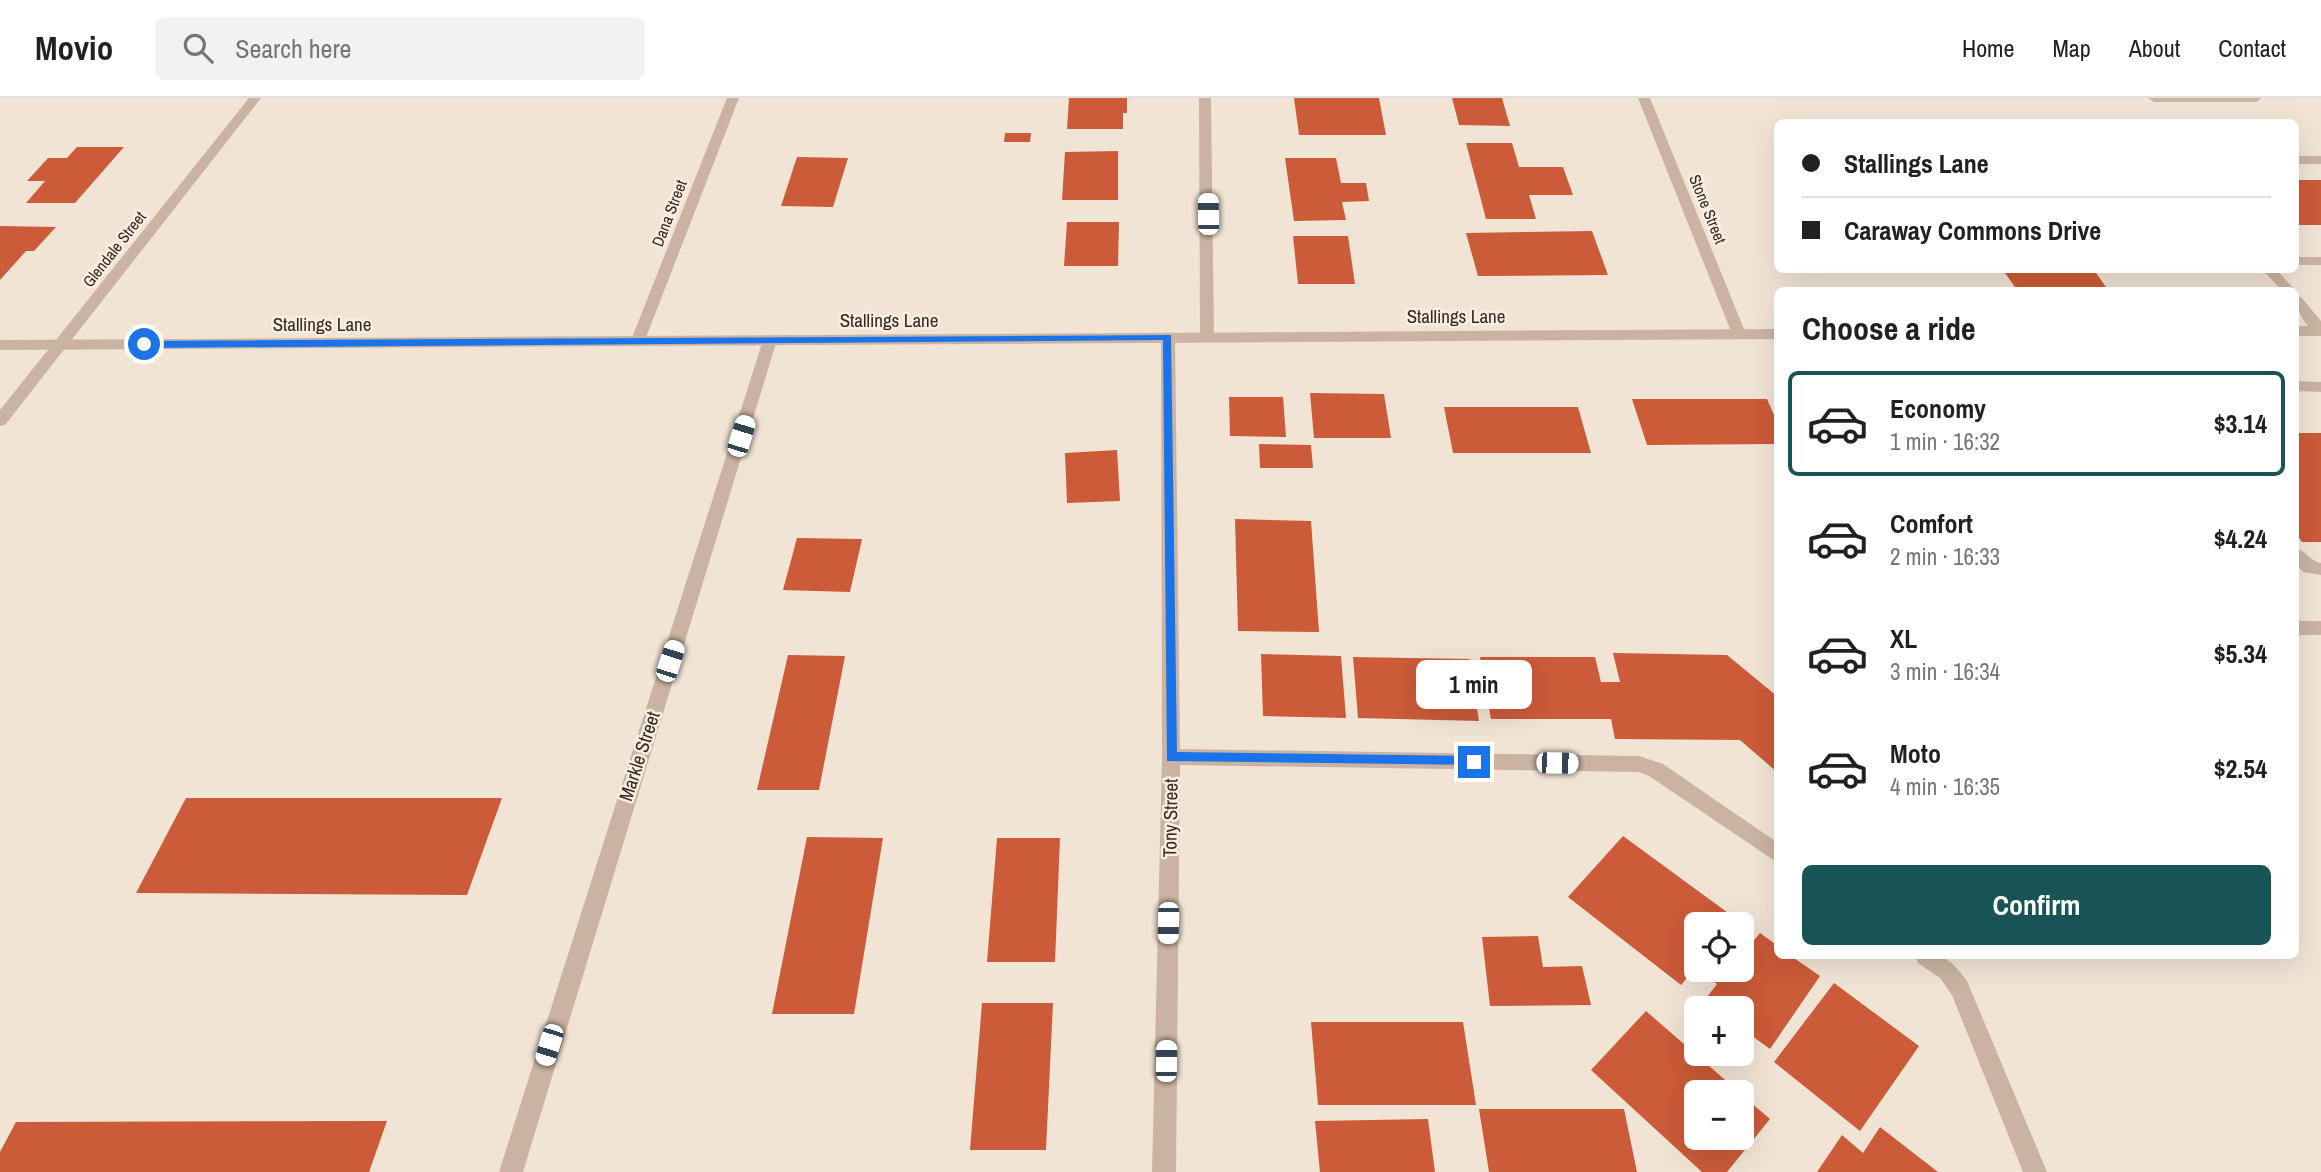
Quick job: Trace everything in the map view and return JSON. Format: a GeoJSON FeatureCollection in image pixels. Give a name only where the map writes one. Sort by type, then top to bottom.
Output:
{"type":"FeatureCollection","features":[{"type":"Feature","properties":{"kind":"street","name":"Glendale Street"},"geometry":{"type":"LineString","coordinates":[[0,421],[255,98]]}},
{"type":"Feature","properties":{"kind":"street","name":"Dana Street"},"geometry":{"type":"LineString","coordinates":[[638,340],[733,98]]}},
{"type":"Feature","properties":{"kind":"street"},"geometry":{"type":"LineString","coordinates":[[1205,98],[1207,337]]}},
{"type":"Feature","properties":{"kind":"street","name":"Stone Street"},"geometry":{"type":"LineString","coordinates":[[1644,98],[1739,334]]}},
{"type":"Feature","properties":{"kind":"street"},"geometry":{"type":"LineString","coordinates":[[2154,98],[2256,98]]}},
{"type":"Feature","properties":{"kind":"street"},"geometry":{"type":"LineString","coordinates":[[2299,160],[2321,160]]}},
{"type":"Feature","properties":{"kind":"street"},"geometry":{"type":"LineString","coordinates":[[2299,261],[2321,261]]}},
{"type":"Feature","properties":{"kind":"street"},"geometry":{"type":"LineString","coordinates":[[2273,273],[2285,287]]}},
{"type":"Feature","properties":{"kind":"street"},"geometry":{"type":"LineString","coordinates":[[2299,304],[2321,330]]}},
{"type":"Feature","properties":{"kind":"street"},"geometry":{"type":"LineString","coordinates":[[2299,331],[2321,330]]}},
{"type":"Feature","properties":{"kind":"street","name":"Stallings Lane"},"geometry":{"type":"LineString","coordinates":[[0,345],[1774,334]]}},
{"type":"Feature","properties":{"kind":"street","name":"Tony Street"},"geometry":{"type":"LineString","coordinates":[[1164,1172],[1171,757],[1168,337]]}},
{"type":"Feature","properties":{"kind":"street","name":"Markle Street"},"geometry":{"type":"LineString","coordinates":[[511,1172],[595,892],[712,533],[770,340]]}},
{"type":"Feature","properties":{"kind":"street"},"geometry":{"type":"LineString","coordinates":[[2299,386],[2321,387]]}},
{"type":"Feature","properties":{"kind":"street"},"geometry":{"type":"LineString","coordinates":[[2299,557],[2309,567],[2321,569]]}},
{"type":"Feature","properties":{"kind":"street"},"geometry":{"type":"LineString","coordinates":[[2299,628],[2321,628]]}},
{"type":"Feature","properties":{"kind":"street"},"geometry":{"type":"LineString","coordinates":[[1171,757],[1639,764],[1656,769],[1774,851]]}},
{"type":"Feature","properties":{"kind":"street"},"geometry":{"type":"LineString","coordinates":[[1929,959],[1947,971],[1959,988],[2035,1172]]}},
{"type":"Feature","properties":{"kind":"building"},"geometry":{"type":"Polygon","coordinates":[[[1069,98],[1127,98],[1123,129],[1067,129],[1069,98]]]}},
{"type":"Feature","properties":{"kind":"building"},"geometry":{"type":"Polygon","coordinates":[[[1294,98],[1379,98],[1386,135],[1299,135],[1294,98]]]}},
{"type":"Feature","properties":{"kind":"building"},"geometry":{"type":"Polygon","coordinates":[[[1452,98],[1502,98],[1510,126],[1459,125],[1452,98]]]}},
{"type":"Feature","properties":{"kind":"building"},"geometry":{"type":"Polygon","coordinates":[[[1005,133],[1031,133],[1030,142],[1004,142],[1005,133]]]}},
{"type":"Feature","properties":{"kind":"building"},"geometry":{"type":"Polygon","coordinates":[[[1466,143],[1512,143],[1519,167],[1563,167],[1573,195],[1529,195],[1536,219],[1486,219],[1466,143]]]}},
{"type":"Feature","properties":{"kind":"building"},"geometry":{"type":"Polygon","coordinates":[[[77,147],[124,147],[75,203],[26,203],[45,181],[27,181],[48,158],[67,158],[77,147]]]}},
{"type":"Feature","properties":{"kind":"building"},"geometry":{"type":"Polygon","coordinates":[[[1118,151],[1118,200],[1062,200],[1065,152],[1118,151]]]}},
{"type":"Feature","properties":{"kind":"building"},"geometry":{"type":"Polygon","coordinates":[[[797,157],[848,158],[833,207],[781,206],[797,157]]]}},
{"type":"Feature","properties":{"kind":"building"},"geometry":{"type":"Polygon","coordinates":[[[1285,158],[1336,158],[1341,183],[1366,183],[1369,201],[1342,202],[1346,220],[1294,221],[1285,158]]]}},
{"type":"Feature","properties":{"kind":"building"},"geometry":{"type":"Polygon","coordinates":[[[2299,180],[2321,180],[2321,225],[2299,225],[2299,180]]]}},
{"type":"Feature","properties":{"kind":"building"},"geometry":{"type":"Polygon","coordinates":[[[1067,222],[1119,222],[1118,266],[1064,266],[1067,222]]]}},
{"type":"Feature","properties":{"kind":"building"},"geometry":{"type":"Polygon","coordinates":[[[0,226],[56,227],[34,251],[26,251],[0,280],[0,226]]]}},
{"type":"Feature","properties":{"kind":"building"},"geometry":{"type":"Polygon","coordinates":[[[1592,231],[1608,275],[1478,276],[1466,233],[1592,231]]]}},
{"type":"Feature","properties":{"kind":"building"},"geometry":{"type":"Polygon","coordinates":[[[1293,236],[1348,236],[1355,284],[1298,284],[1293,236]]]}},
{"type":"Feature","properties":{"kind":"building"},"geometry":{"type":"Polygon","coordinates":[[[2005,273],[2096,273],[2106,287],[2015,287],[2005,273]]]}},
{"type":"Feature","properties":{"kind":"building"},"geometry":{"type":"Polygon","coordinates":[[[1310,393],[1384,394],[1391,438],[1314,438],[1310,393]]]}},
{"type":"Feature","properties":{"kind":"building"},"geometry":{"type":"Polygon","coordinates":[[[1229,397],[1283,397],[1286,437],[1230,436],[1229,397]]]}},
{"type":"Feature","properties":{"kind":"building"},"geometry":{"type":"Polygon","coordinates":[[[1632,399],[1767,399],[1774,415],[1774,444],[1647,445],[1632,399]]]}},
{"type":"Feature","properties":{"kind":"building"},"geometry":{"type":"Polygon","coordinates":[[[1444,407],[1578,407],[1591,453],[1453,453],[1444,407]]]}},
{"type":"Feature","properties":{"kind":"building"},"geometry":{"type":"Polygon","coordinates":[[[2299,433],[2321,433],[2321,542],[2302,542],[2299,538],[2299,433]]]}},
{"type":"Feature","properties":{"kind":"building"},"geometry":{"type":"Polygon","coordinates":[[[1259,444],[1311,445],[1313,468],[1260,468],[1259,444]]]}},
{"type":"Feature","properties":{"kind":"building"},"geometry":{"type":"Polygon","coordinates":[[[1117,450],[1120,501],[1067,503],[1065,453],[1117,450]]]}},
{"type":"Feature","properties":{"kind":"building"},"geometry":{"type":"Polygon","coordinates":[[[1235,519],[1311,521],[1319,632],[1238,631],[1235,519]]]}},
{"type":"Feature","properties":{"kind":"building"},"geometry":{"type":"Polygon","coordinates":[[[797,538],[862,539],[850,592],[783,590],[797,538]]]}},
{"type":"Feature","properties":{"kind":"building"},"geometry":{"type":"Polygon","coordinates":[[[1613,653],[1727,655],[1774,694],[1774,770],[1740,740],[1615,739],[1611,719],[1491,719],[1480,657],[1595,657],[1601,682],[1620,682],[1613,653]]]}},
{"type":"Feature","properties":{"kind":"building"},"geometry":{"type":"Polygon","coordinates":[[[1261,654],[1341,656],[1346,718],[1263,716],[1261,654]]]}},
{"type":"Feature","properties":{"kind":"building"},"geometry":{"type":"Polygon","coordinates":[[[788,655],[845,656],[819,790],[757,790],[788,655]]]}},
{"type":"Feature","properties":{"kind":"building"},"geometry":{"type":"Polygon","coordinates":[[[1353,657],[1469,659],[1479,721],[1358,718],[1353,657]]]}},
{"type":"Feature","properties":{"kind":"building"},"geometry":{"type":"Polygon","coordinates":[[[186,798],[502,798],[467,895],[136,893],[186,798]]]}},
{"type":"Feature","properties":{"kind":"building"},"geometry":{"type":"Polygon","coordinates":[[[1623,836],[1727,912],[1684,912],[1684,981],[1681,985],[1568,897],[1623,836]]]}},
{"type":"Feature","properties":{"kind":"building"},"geometry":{"type":"Polygon","coordinates":[[[807,837],[883,838],[854,1014],[772,1014],[807,837]]]}},
{"type":"Feature","properties":{"kind":"building"},"geometry":{"type":"Polygon","coordinates":[[[997,838],[1060,838],[1055,962],[987,962],[997,838]]]}},
{"type":"Feature","properties":{"kind":"building"},"geometry":{"type":"Polygon","coordinates":[[[1760,933],[1774,943],[1774,959],[1795,959],[1820,976],[1770,1049],[1754,1037],[1754,996],[1708,996],[1717,984],[1714,982],[1754,982],[1754,940],[1760,933]]]}},
{"type":"Feature","properties":{"kind":"building"},"geometry":{"type":"Polygon","coordinates":[[[1538,936],[1543,967],[1582,966],[1591,1005],[1490,1006],[1482,937],[1538,936]]]}},
{"type":"Feature","properties":{"kind":"building"},"geometry":{"type":"Polygon","coordinates":[[[1834,983],[1919,1046],[1860,1131],[1774,1062],[1834,983]]]}},
{"type":"Feature","properties":{"kind":"building"},"geometry":{"type":"Polygon","coordinates":[[[982,1003],[1053,1003],[1046,1150],[970,1150],[982,1003]]]}},
{"type":"Feature","properties":{"kind":"building"},"geometry":{"type":"Polygon","coordinates":[[[1646,1011],[1684,1044],[1684,1066],[1709,1066],[1725,1080],[1684,1080],[1684,1150],[1745,1150],[1727,1172],[1702,1172],[1591,1070],[1646,1011]]]}},
{"type":"Feature","properties":{"kind":"building"},"geometry":{"type":"Polygon","coordinates":[[[1311,1022],[1463,1022],[1476,1105],[1318,1105],[1311,1022]]]}},
{"type":"Feature","properties":{"kind":"building"},"geometry":{"type":"Polygon","coordinates":[[[1754,1105],[1770,1119],[1754,1139],[1754,1105]]]}},
{"type":"Feature","properties":{"kind":"building"},"geometry":{"type":"Polygon","coordinates":[[[1479,1109],[1624,1109],[1637,1172],[1489,1172],[1479,1109]]]}},
{"type":"Feature","properties":{"kind":"building"},"geometry":{"type":"Polygon","coordinates":[[[1428,1119],[1435,1172],[1320,1172],[1315,1121],[1428,1119]]]}},
{"type":"Feature","properties":{"kind":"building"},"geometry":{"type":"Polygon","coordinates":[[[387,1121],[369,1172],[0,1172],[0,1152],[16,1122],[387,1121]]]}},
{"type":"Feature","properties":{"kind":"building"},"geometry":{"type":"Polygon","coordinates":[[[1880,1127],[1938,1172],[1817,1172],[1842,1135],[1863,1153],[1880,1127]]]}},
{"type":"Feature","properties":{"kind":"route"},"geometry":{"type":"LineString","coordinates":[[144,344],[1168,337],[1171,757],[1474,762]]}}]}
